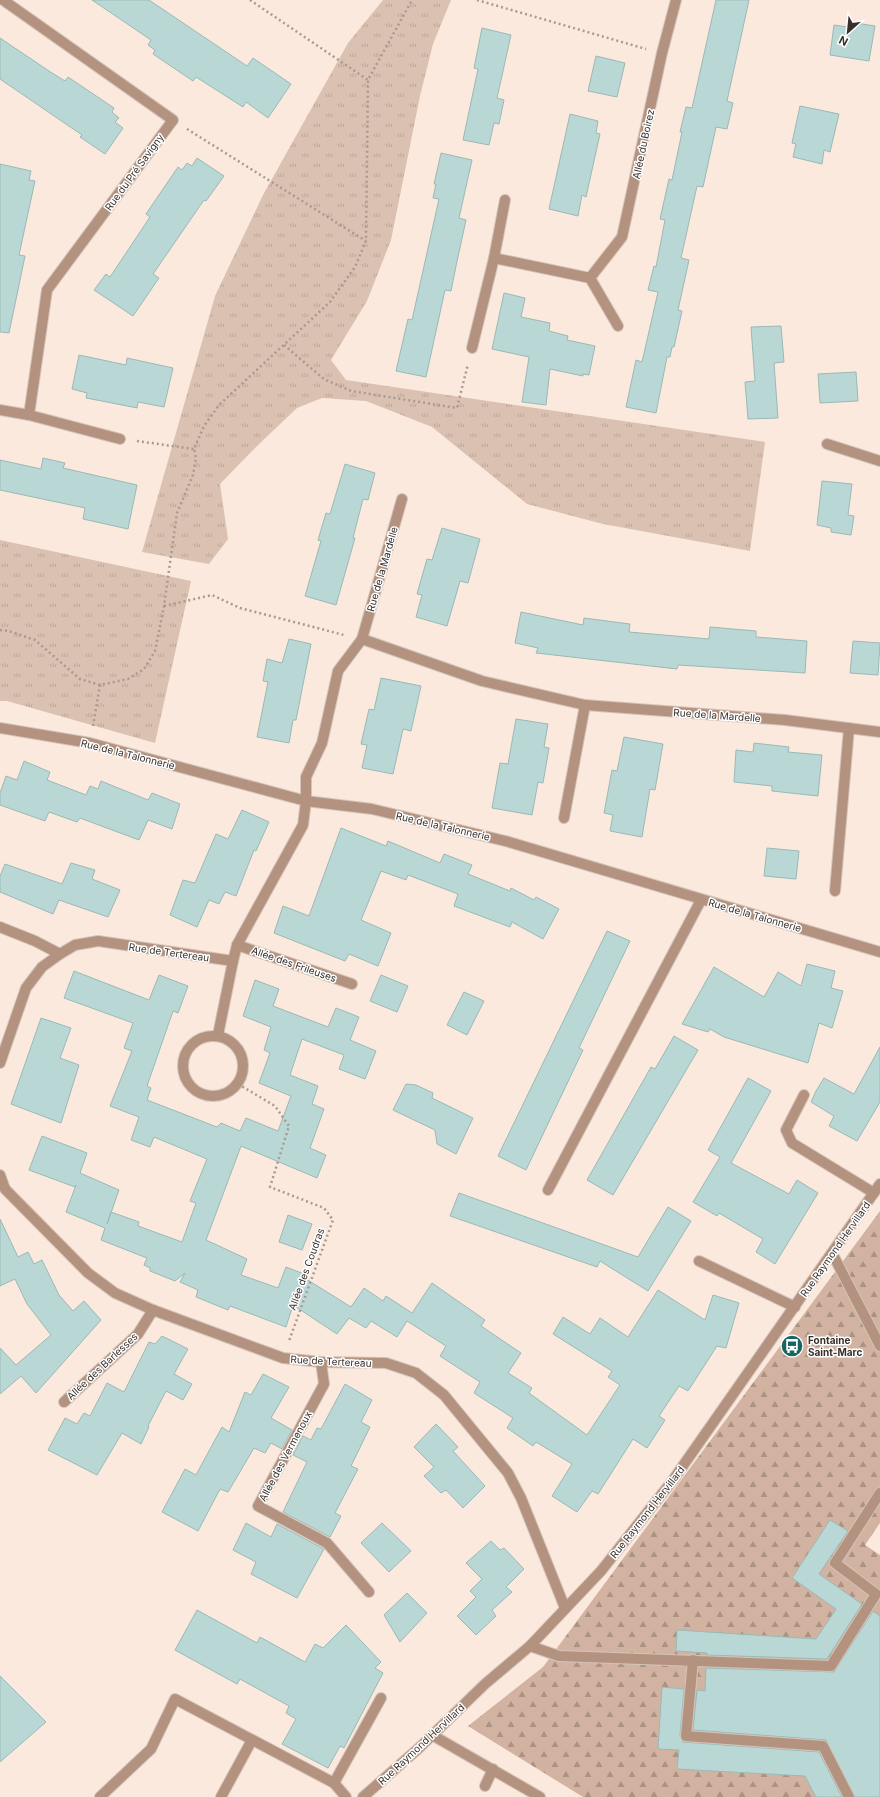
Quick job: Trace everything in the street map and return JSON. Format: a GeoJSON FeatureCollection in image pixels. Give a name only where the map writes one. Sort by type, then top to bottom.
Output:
{"type":"FeatureCollection","features":[{"type":"Feature","properties":{"kind":"street"},"geometry":{"type":"LineString","coordinates":[[3,0],[173,120]]}},
{"type":"Feature","properties":{"kind":"street","name":"Allée du Boirez"},"geometry":{"type":"LineString","coordinates":[[590,278],[622,237],[662,53],[676,0]]}},
{"type":"Feature","properties":{"kind":"street","name":"Rue du Pré Savigny"},"geometry":{"type":"LineString","coordinates":[[29,415],[47,290],[173,120]]}},
{"type":"Feature","properties":{"kind":"street"},"geometry":{"type":"LineString","coordinates":[[472,348],[494,258],[505,200]]}},
{"type":"Feature","properties":{"kind":"street"},"geometry":{"type":"LineString","coordinates":[[494,258],[590,278],[618,326]]}},
{"type":"Feature","properties":{"kind":"street"},"geometry":{"type":"LineString","coordinates":[[0,410],[29,415],[120,439]]}},
{"type":"Feature","properties":{"kind":"street"},"geometry":{"type":"LineString","coordinates":[[828,444],[873,460],[880,461]]}},
{"type":"Feature","properties":{"kind":"street","name":"Rue de la Mardelle"},"geometry":{"type":"LineString","coordinates":[[306,801],[306,777],[322,743],[338,671],[362,639],[402,499]]}},
{"type":"Feature","properties":{"kind":"street","name":"Rue de la Mardelle"},"geometry":{"type":"LineString","coordinates":[[362,639],[482,681],[585,705],[785,720],[880,732]]}},
{"type":"Feature","properties":{"kind":"street"},"geometry":{"type":"LineString","coordinates":[[564,818],[585,705]]}},
{"type":"Feature","properties":{"kind":"street","name":"Rue de la Talonnerie"},"geometry":{"type":"LineString","coordinates":[[0,728],[90,743],[306,801],[372,809],[509,842],[880,952]]}},
{"type":"Feature","properties":{"kind":"street"},"geometry":{"type":"LineString","coordinates":[[835,891],[849,728]]}},
{"type":"Feature","properties":{"kind":"street"},"geometry":{"type":"LineString","coordinates":[[218,1035],[237,945],[303,825],[306,801]]}},
{"type":"Feature","properties":{"kind":"street"},"geometry":{"type":"LineString","coordinates":[[548,1190],[701,900]]}},
{"type":"Feature","properties":{"kind":"street"},"geometry":{"type":"LineString","coordinates":[[0,927],[36,941],[60,954]]}},
{"type":"Feature","properties":{"kind":"street","name":"Rue de Tertereau"},"geometry":{"type":"LineString","coordinates":[[0,1064],[26,988],[42,967],[75,945],[98,941],[233,960]]}},
{"type":"Feature","properties":{"kind":"street","name":"Allée des Frileuses"},"geometry":{"type":"LineString","coordinates":[[237,945],[352,984]]}},
{"type":"Feature","properties":{"kind":"street"},"geometry":{"type":"LineString","coordinates":[[218,1035],[235,1044],[241,1053],[244,1064],[243,1074],[238,1084],[231,1091],[221,1096],[200,1094],[191,1088],[185,1079],[183,1058],[188,1048],[196,1041],[205,1036],[218,1035]]}},
{"type":"Feature","properties":{"kind":"street"},"geometry":{"type":"LineString","coordinates":[[804,1095],[786,1130],[792,1143],[874,1193]]}},
{"type":"Feature","properties":{"kind":"street","name":"Rue de Tertereau"},"geometry":{"type":"LineString","coordinates":[[0,1175],[5,1189],[88,1273],[115,1293],[153,1310],[283,1358],[321,1362],[386,1363],[416,1373],[444,1395],[508,1473],[520,1498],[565,1608]]}},
{"type":"Feature","properties":{"kind":"street","name":"Rue Raymond Hervillard"},"geometry":{"type":"LineString","coordinates":[[363,1797],[486,1684],[530,1646],[601,1570],[673,1480],[880,1184]]}},
{"type":"Feature","properties":{"kind":"street"},"geometry":{"type":"LineString","coordinates":[[832,1253],[880,1346]]}},
{"type":"Feature","properties":{"kind":"street"},"geometry":{"type":"LineString","coordinates":[[699,1261],[795,1307]]}},
{"type":"Feature","properties":{"kind":"street","name":"Allée des Barlesses"},"geometry":{"type":"LineString","coordinates":[[64,1402],[138,1334],[153,1310]]}},
{"type":"Feature","properties":{"kind":"street","name":"Allée des Vermenoux"},"geometry":{"type":"LineString","coordinates":[[321,1362],[324,1384],[258,1506],[327,1543],[369,1592]]}},
{"type":"Feature","properties":{"kind":"street"},"geometry":{"type":"LineString","coordinates":[[530,1646],[559,1656],[831,1666],[876,1594],[835,1563],[880,1493]]}},
{"type":"Feature","properties":{"kind":"street"},"geometry":{"type":"LineString","coordinates":[[693,1660],[686,1736],[822,1746],[849,1797]]}},
{"type":"Feature","properties":{"kind":"street"},"geometry":{"type":"LineString","coordinates":[[334,1783],[381,1698]]}},
{"type":"Feature","properties":{"kind":"street"},"geometry":{"type":"LineString","coordinates":[[100,1797],[151,1749],[175,1699],[334,1783],[346,1797]]}},
{"type":"Feature","properties":{"kind":"street"},"geometry":{"type":"LineString","coordinates":[[432,1735],[540,1797]]}},
{"type":"Feature","properties":{"kind":"street"},"geometry":{"type":"LineString","coordinates":[[221,1797],[252,1740]]}},
{"type":"Feature","properties":{"kind":"street"},"geometry":{"type":"LineString","coordinates":[[485,1786],[493,1770]]}},
{"type":"Feature","properties":{"kind":"path"},"geometry":{"type":"LineString","coordinates":[[250,0],[368,80]]}},
{"type":"Feature","properties":{"kind":"path"},"geometry":{"type":"LineString","coordinates":[[0,630],[9,631],[35,640],[80,678],[100,685],[128,679],[144,669],[155,651],[164,606],[177,514],[193,475],[196,458],[194,449],[204,426],[219,405],[330,302],[355,268],[366,241],[368,80],[412,0]]}},
{"type":"Feature","properties":{"kind":"path"},"geometry":{"type":"LineString","coordinates":[[477,0],[662,53]]}},
{"type":"Feature","properties":{"kind":"path"},"geometry":{"type":"LineString","coordinates":[[173,120],[366,241]]}},
{"type":"Feature","properties":{"kind":"path"},"geometry":{"type":"LineString","coordinates":[[284,346],[324,379],[351,391],[456,408],[472,348]]}},
{"type":"Feature","properties":{"kind":"path"},"geometry":{"type":"LineString","coordinates":[[120,439],[194,449]]}},
{"type":"Feature","properties":{"kind":"path"},"geometry":{"type":"LineString","coordinates":[[164,606],[212,595],[240,608],[362,639]]}},
{"type":"Feature","properties":{"kind":"path"},"geometry":{"type":"LineString","coordinates":[[90,743],[100,685]]}},
{"type":"Feature","properties":{"kind":"path","name":"Allée des Coudras"},"geometry":{"type":"LineString","coordinates":[[238,1084],[275,1106],[289,1126],[270,1187],[324,1208],[333,1220],[283,1358]]}},
{"type":"Feature","properties":{"kind":"green space"},"geometry":{"type":"Polygon","coordinates":[[[383,0],[451,0],[433,44],[420,96],[391,240],[367,301],[331,360],[346,380],[765,442],[750,551],[603,524],[527,504],[432,427],[366,401],[322,398],[297,408],[220,484],[228,539],[209,564],[142,552],[215,296],[263,195],[348,43],[383,0]]]}},
{"type":"Feature","properties":{"kind":"green space"},"geometry":{"type":"Polygon","coordinates":[[[0,540],[191,581],[155,743],[7,701],[0,701],[0,540]]]}},
{"type":"Feature","properties":{"kind":"green space"},"geometry":{"type":"Polygon","coordinates":[[[880,1211],[880,1523],[865,1545],[880,1555],[880,1617],[828,1737],[863,1797],[583,1797],[468,1726],[543,1667],[880,1211]]]}},
{"type":"Feature","properties":{"kind":"building"},"geometry":{"type":"Polygon","coordinates":[[[92,0],[149,0],[247,66],[253,58],[291,84],[268,118],[246,102],[243,107],[196,77],[193,81],[153,54],[155,50],[148,45],[151,40],[92,0]]]}},
{"type":"Feature","properties":{"kind":"building"},"geometry":{"type":"Polygon","coordinates":[[[716,0],[749,0],[727,101],[733,103],[727,129],[716,127],[703,187],[697,186],[681,258],[689,260],[678,310],[682,311],[674,347],[672,347],[670,357],[667,357],[656,413],[626,407],[636,360],[642,362],[658,292],[648,290],[654,266],[656,267],[665,220],[660,219],[669,179],[672,180],[686,107],[692,108],[716,0]]]}},
{"type":"Feature","properties":{"kind":"building"},"geometry":{"type":"Polygon","coordinates":[[[849,22],[875,26],[869,61],[830,55],[834,25],[848,27],[849,22]]]}},
{"type":"Feature","properties":{"kind":"building"},"geometry":{"type":"Polygon","coordinates":[[[482,28],[511,35],[497,98],[504,100],[499,124],[494,123],[489,145],[463,140],[478,69],[474,68],[482,28]]]}},
{"type":"Feature","properties":{"kind":"building"},"geometry":{"type":"Polygon","coordinates":[[[0,38],[65,81],[68,77],[114,108],[112,112],[119,118],[115,122],[123,128],[105,154],[80,137],[82,135],[0,79],[0,38]]]}},
{"type":"Feature","properties":{"kind":"building"},"geometry":{"type":"Polygon","coordinates":[[[596,56],[625,63],[617,97],[588,91],[596,56]]]}},
{"type":"Feature","properties":{"kind":"building"},"geometry":{"type":"Polygon","coordinates":[[[800,106],[839,114],[830,152],[824,150],[822,164],[793,157],[796,144],[792,143],[800,106]]]}},
{"type":"Feature","properties":{"kind":"building"},"geometry":{"type":"Polygon","coordinates":[[[570,114],[598,121],[596,133],[600,134],[586,197],[582,195],[578,216],[549,209],[570,114]]]}},
{"type":"Feature","properties":{"kind":"building"},"geometry":{"type":"Polygon","coordinates":[[[441,153],[472,160],[459,218],[466,220],[451,291],[445,290],[426,377],[396,371],[408,319],[412,320],[439,199],[433,198],[436,184],[434,184],[441,153]]]}},
{"type":"Feature","properties":{"kind":"building"},"geometry":{"type":"Polygon","coordinates":[[[197,158],[224,176],[206,201],[204,200],[153,274],[159,278],[133,316],[94,290],[106,274],[110,277],[150,217],[146,214],[178,167],[182,170],[187,163],[192,166],[197,158]]]}},
{"type":"Feature","properties":{"kind":"building"},"geometry":{"type":"Polygon","coordinates":[[[0,164],[31,171],[29,180],[35,181],[19,255],[25,256],[9,333],[0,332],[0,164]]]}},
{"type":"Feature","properties":{"kind":"building"},"geometry":{"type":"Polygon","coordinates":[[[504,293],[525,298],[521,317],[550,323],[549,331],[568,336],[567,340],[595,346],[589,375],[583,374],[583,376],[550,369],[546,405],[522,402],[529,357],[492,349],[504,293]]]}},
{"type":"Feature","properties":{"kind":"building"},"geometry":{"type":"Polygon","coordinates":[[[781,326],[784,362],[774,363],[778,418],[748,419],[745,382],[755,381],[751,327],[781,326]]]}},
{"type":"Feature","properties":{"kind":"building"},"geometry":{"type":"Polygon","coordinates":[[[79,355],[126,365],[127,358],[173,368],[164,407],[138,402],[137,408],[86,398],[87,393],[72,389],[79,355]]]}},
{"type":"Feature","properties":{"kind":"building"},"geometry":{"type":"Polygon","coordinates":[[[856,372],[858,401],[820,403],[818,374],[856,372]]]}},
{"type":"Feature","properties":{"kind":"building"},"geometry":{"type":"Polygon","coordinates":[[[43,458],[65,463],[63,468],[137,485],[128,529],[83,519],[85,508],[0,490],[0,460],[41,469],[43,458]]]}},
{"type":"Feature","properties":{"kind":"building"},"geometry":{"type":"Polygon","coordinates":[[[345,464],[375,473],[368,500],[363,499],[353,538],[355,538],[336,605],[305,596],[321,541],[318,540],[326,513],[330,514],[345,464]]]}},
{"type":"Feature","properties":{"kind":"building"},"geometry":{"type":"Polygon","coordinates":[[[822,481],[852,484],[848,515],[854,516],[851,535],[831,532],[831,528],[817,525],[822,481]]]}},
{"type":"Feature","properties":{"kind":"building"},"geometry":{"type":"Polygon","coordinates":[[[442,528],[480,539],[468,583],[460,581],[447,626],[416,617],[422,595],[417,594],[427,559],[432,560],[442,528]]]}},
{"type":"Feature","properties":{"kind":"building"},"geometry":{"type":"Polygon","coordinates":[[[521,612],[583,625],[584,618],[630,624],[629,632],[709,639],[710,627],[756,631],[756,637],[807,641],[805,673],[678,665],[677,669],[536,653],[538,648],[515,643],[521,612]]]}},
{"type":"Feature","properties":{"kind":"building"},"geometry":{"type":"Polygon","coordinates":[[[289,639],[311,644],[296,720],[293,720],[289,743],[257,737],[268,682],[263,681],[267,659],[282,663],[289,639]]]}},
{"type":"Feature","properties":{"kind":"building"},"geometry":{"type":"Polygon","coordinates":[[[853,641],[880,643],[878,675],[850,673],[853,641]]]}},
{"type":"Feature","properties":{"kind":"building"},"geometry":{"type":"Polygon","coordinates":[[[381,678],[421,686],[411,731],[403,729],[393,774],[362,768],[367,745],[361,744],[369,709],[374,710],[381,678]]]}},
{"type":"Feature","properties":{"kind":"building"},"geometry":{"type":"Polygon","coordinates":[[[516,719],[548,724],[544,747],[549,748],[543,783],[538,782],[532,815],[492,808],[500,763],[508,764],[516,719]]]}},
{"type":"Feature","properties":{"kind":"building"},"geometry":{"type":"Polygon","coordinates":[[[624,737],[663,744],[655,790],[650,789],[642,837],[610,831],[613,815],[604,813],[612,770],[617,771],[624,737]]]}},
{"type":"Feature","properties":{"kind":"building"},"geometry":{"type":"Polygon","coordinates":[[[754,743],[789,747],[788,752],[822,755],[818,796],[772,791],[772,786],[734,782],[736,750],[753,752],[754,743]]]}},
{"type":"Feature","properties":{"kind":"building"},"geometry":{"type":"Polygon","coordinates":[[[24,761],[50,772],[47,780],[86,795],[90,786],[98,789],[101,781],[148,800],[152,793],[180,804],[172,829],[148,820],[139,840],[80,818],[77,822],[49,812],[45,821],[0,805],[0,793],[6,776],[17,780],[24,761]]]}},
{"type":"Feature","properties":{"kind":"building"},"geometry":{"type":"Polygon","coordinates":[[[242,810],[269,822],[256,851],[254,850],[236,896],[225,892],[219,904],[209,900],[197,927],[170,915],[183,880],[195,883],[216,834],[228,839],[242,810]]]}},
{"type":"Feature","properties":{"kind":"building"},"geometry":{"type":"Polygon","coordinates":[[[341,828],[386,846],[388,841],[440,863],[444,854],[472,865],[468,874],[510,891],[511,888],[534,900],[536,897],[559,909],[543,939],[512,922],[510,927],[454,906],[458,894],[408,875],[406,880],[381,871],[361,920],[391,933],[378,966],[349,954],[345,961],[274,933],[283,906],[309,916],[341,828]]]}},
{"type":"Feature","properties":{"kind":"building"},"geometry":{"type":"Polygon","coordinates":[[[767,848],[799,851],[796,879],[764,876],[767,848]]]}},
{"type":"Feature","properties":{"kind":"building"},"geometry":{"type":"Polygon","coordinates":[[[71,863],[95,870],[92,879],[120,890],[108,917],[59,900],[53,914],[0,892],[0,876],[5,864],[62,884],[71,863]]]}},
{"type":"Feature","properties":{"kind":"building"},"geometry":{"type":"Polygon","coordinates":[[[607,931],[630,941],[579,1048],[583,1050],[526,1170],[498,1156],[607,931]]]}},
{"type":"Feature","properties":{"kind":"building"},"geometry":{"type":"Polygon","coordinates":[[[807,964],[835,971],[831,988],[843,991],[832,1028],[819,1023],[808,1063],[724,1037],[710,1029],[708,1032],[682,1024],[714,967],[764,997],[778,972],[801,986],[807,964]]]}},
{"type":"Feature","properties":{"kind":"building"},"geometry":{"type":"Polygon","coordinates":[[[74,971],[149,1000],[159,975],[188,986],[178,1013],[173,1011],[147,1086],[151,1088],[147,1100],[217,1127],[221,1123],[240,1131],[246,1118],[278,1131],[291,1096],[259,1083],[270,1053],[264,1050],[271,1027],[243,1016],[255,980],[279,989],[273,1006],[328,1027],[336,1008],[359,1017],[350,1040],[376,1051],[365,1079],[339,1069],[344,1055],[302,1039],[290,1075],[318,1086],[312,1104],[324,1109],[310,1148],[326,1155],[317,1178],[241,1146],[206,1240],[247,1259],[241,1275],[278,1288],[286,1267],[304,1274],[303,1277],[351,1307],[364,1288],[383,1301],[386,1296],[412,1313],[432,1283],[485,1320],[481,1326],[521,1353],[508,1373],[532,1388],[529,1393],[587,1435],[620,1385],[608,1377],[612,1371],[553,1334],[563,1317],[590,1334],[600,1318],[628,1337],[658,1290],[705,1320],[713,1295],[739,1303],[726,1348],[717,1346],[688,1391],[679,1386],[659,1416],[665,1420],[647,1448],[633,1439],[598,1494],[592,1491],[577,1512],[552,1496],[572,1464],[536,1442],[533,1446],[507,1428],[513,1418],[474,1393],[480,1382],[440,1356],[446,1346],[407,1321],[397,1337],[371,1321],[366,1328],[349,1318],[337,1334],[293,1305],[286,1327],[230,1306],[228,1310],[196,1297],[198,1290],[180,1282],[185,1273],[175,1281],[150,1271],[150,1268],[144,1265],[147,1258],[101,1240],[105,1228],[66,1212],[76,1185],[75,1187],[29,1170],[42,1136],[87,1153],[80,1173],[119,1190],[111,1212],[139,1222],[138,1226],[182,1242],[196,1203],[190,1201],[207,1159],[154,1137],[150,1147],[131,1140],[139,1117],[110,1106],[132,1051],[124,1048],[133,1023],[64,998],[74,971]]]}},
{"type":"Feature","properties":{"kind":"building"},"geometry":{"type":"Polygon","coordinates":[[[381,975],[408,986],[397,1012],[370,1001],[381,975]]]}},
{"type":"Feature","properties":{"kind":"building"},"geometry":{"type":"Polygon","coordinates":[[[464,992],[484,1001],[467,1035],[447,1025],[464,992]]]}},
{"type":"Feature","properties":{"kind":"building"},"geometry":{"type":"Polygon","coordinates":[[[41,1018],[71,1028],[60,1058],[79,1065],[61,1123],[11,1104],[41,1018]]]}},
{"type":"Feature","properties":{"kind":"building"},"geometry":{"type":"Polygon","coordinates":[[[674,1036],[698,1050],[613,1195],[587,1180],[651,1067],[655,1069],[674,1036]]]}},
{"type":"Feature","properties":{"kind":"building"},"geometry":{"type":"Polygon","coordinates":[[[880,1047],[880,1102],[857,1141],[829,1126],[834,1116],[811,1102],[824,1078],[854,1094],[880,1047]]]}},
{"type":"Feature","properties":{"kind":"building"},"geometry":{"type":"Polygon","coordinates":[[[748,1078],[771,1091],[731,1163],[789,1194],[797,1180],[818,1193],[775,1264],[756,1252],[763,1239],[719,1213],[717,1216],[693,1202],[720,1157],[708,1150],[748,1078]]]}},
{"type":"Feature","properties":{"kind":"building"},"geometry":{"type":"Polygon","coordinates":[[[406,1084],[416,1085],[433,1093],[432,1098],[473,1118],[456,1154],[437,1144],[435,1130],[393,1110],[406,1084]]]}},
{"type":"Feature","properties":{"kind":"building"},"geometry":{"type":"Polygon","coordinates":[[[459,1193],[638,1257],[668,1207],[691,1221],[648,1291],[600,1261],[597,1267],[450,1216],[459,1193]]]}},
{"type":"Feature","properties":{"kind":"building"},"geometry":{"type":"Polygon","coordinates":[[[288,1215],[312,1224],[302,1250],[279,1242],[288,1215]]]}},
{"type":"Feature","properties":{"kind":"building"},"geometry":{"type":"Polygon","coordinates":[[[0,1219],[18,1257],[28,1252],[34,1264],[42,1260],[59,1295],[73,1311],[84,1301],[101,1320],[36,1393],[21,1376],[0,1394],[0,1348],[16,1365],[51,1335],[27,1304],[15,1279],[0,1286],[0,1219]]]}},
{"type":"Feature","properties":{"kind":"building"},"geometry":{"type":"Polygon","coordinates":[[[162,1336],[188,1349],[174,1374],[192,1384],[183,1400],[166,1391],[148,1426],[149,1427],[141,1444],[122,1433],[97,1475],[48,1450],[65,1418],[77,1424],[84,1413],[90,1416],[107,1383],[124,1392],[149,1342],[155,1344],[162,1336]]]}},
{"type":"Feature","properties":{"kind":"building"},"geometry":{"type":"Polygon","coordinates":[[[263,1374],[289,1387],[271,1418],[292,1430],[282,1449],[271,1443],[265,1453],[254,1448],[228,1492],[220,1489],[198,1531],[162,1512],[185,1469],[196,1475],[222,1427],[229,1432],[245,1392],[251,1395],[263,1374]]]}},
{"type":"Feature","properties":{"kind":"building"},"geometry":{"type":"Polygon","coordinates":[[[345,1384],[372,1400],[361,1422],[370,1427],[351,1466],[358,1469],[335,1513],[341,1516],[330,1537],[283,1512],[307,1462],[293,1455],[303,1436],[311,1440],[317,1428],[321,1429],[345,1384]]]}},
{"type":"Feature","properties":{"kind":"building"},"geometry":{"type":"Polygon","coordinates":[[[436,1424],[458,1447],[453,1451],[485,1486],[463,1508],[446,1490],[441,1493],[424,1476],[434,1467],[414,1447],[436,1424]]]}},
{"type":"Feature","properties":{"kind":"building"},"geometry":{"type":"Polygon","coordinates":[[[830,1520],[848,1531],[819,1574],[862,1604],[827,1659],[707,1655],[707,1653],[676,1651],[677,1630],[816,1639],[836,1609],[792,1578],[830,1520]]]}},
{"type":"Feature","properties":{"kind":"building"},"geometry":{"type":"Polygon","coordinates":[[[246,1523],[271,1537],[277,1524],[324,1549],[297,1598],[251,1574],[256,1562],[233,1550],[246,1523]]]}},
{"type":"Feature","properties":{"kind":"building"},"geometry":{"type":"Polygon","coordinates":[[[382,1523],[411,1551],[389,1572],[361,1543],[382,1523]]]}},
{"type":"Feature","properties":{"kind":"building"},"geometry":{"type":"Polygon","coordinates":[[[491,1541],[500,1550],[504,1548],[524,1569],[506,1587],[512,1592],[492,1610],[496,1616],[476,1635],[457,1616],[476,1597],[470,1591],[482,1579],[466,1563],[491,1541]]]}},
{"type":"Feature","properties":{"kind":"building"},"geometry":{"type":"Polygon","coordinates":[[[407,1593],[427,1613],[400,1642],[384,1615],[407,1593]]]}},
{"type":"Feature","properties":{"kind":"building"},"geometry":{"type":"Polygon","coordinates":[[[197,1610],[257,1643],[260,1637],[305,1662],[315,1644],[323,1648],[346,1625],[381,1662],[375,1668],[383,1673],[344,1748],[340,1746],[328,1768],[282,1744],[296,1719],[286,1713],[289,1706],[240,1679],[237,1684],[175,1650],[197,1610]]]}},
{"type":"Feature","properties":{"kind":"building"},"geometry":{"type":"Polygon","coordinates":[[[873,1611],[880,1616],[880,1797],[855,1797],[826,1740],[693,1730],[697,1690],[705,1691],[706,1668],[834,1672],[873,1611]]]}},
{"type":"Feature","properties":{"kind":"building"},"geometry":{"type":"Polygon","coordinates":[[[0,1676],[46,1722],[0,1762],[0,1676]]]}},
{"type":"Feature","properties":{"kind":"building"},"geometry":{"type":"Polygon","coordinates":[[[662,1687],[684,1689],[680,1735],[683,1742],[819,1752],[842,1797],[816,1797],[805,1776],[677,1769],[679,1750],[658,1749],[662,1687]]]}},
{"type":"Feature","properties":{"kind":"place","name":"Fontaine Saint-Marc"},"geometry":{"type":"Point","coordinates":[792,1346]}}]}
